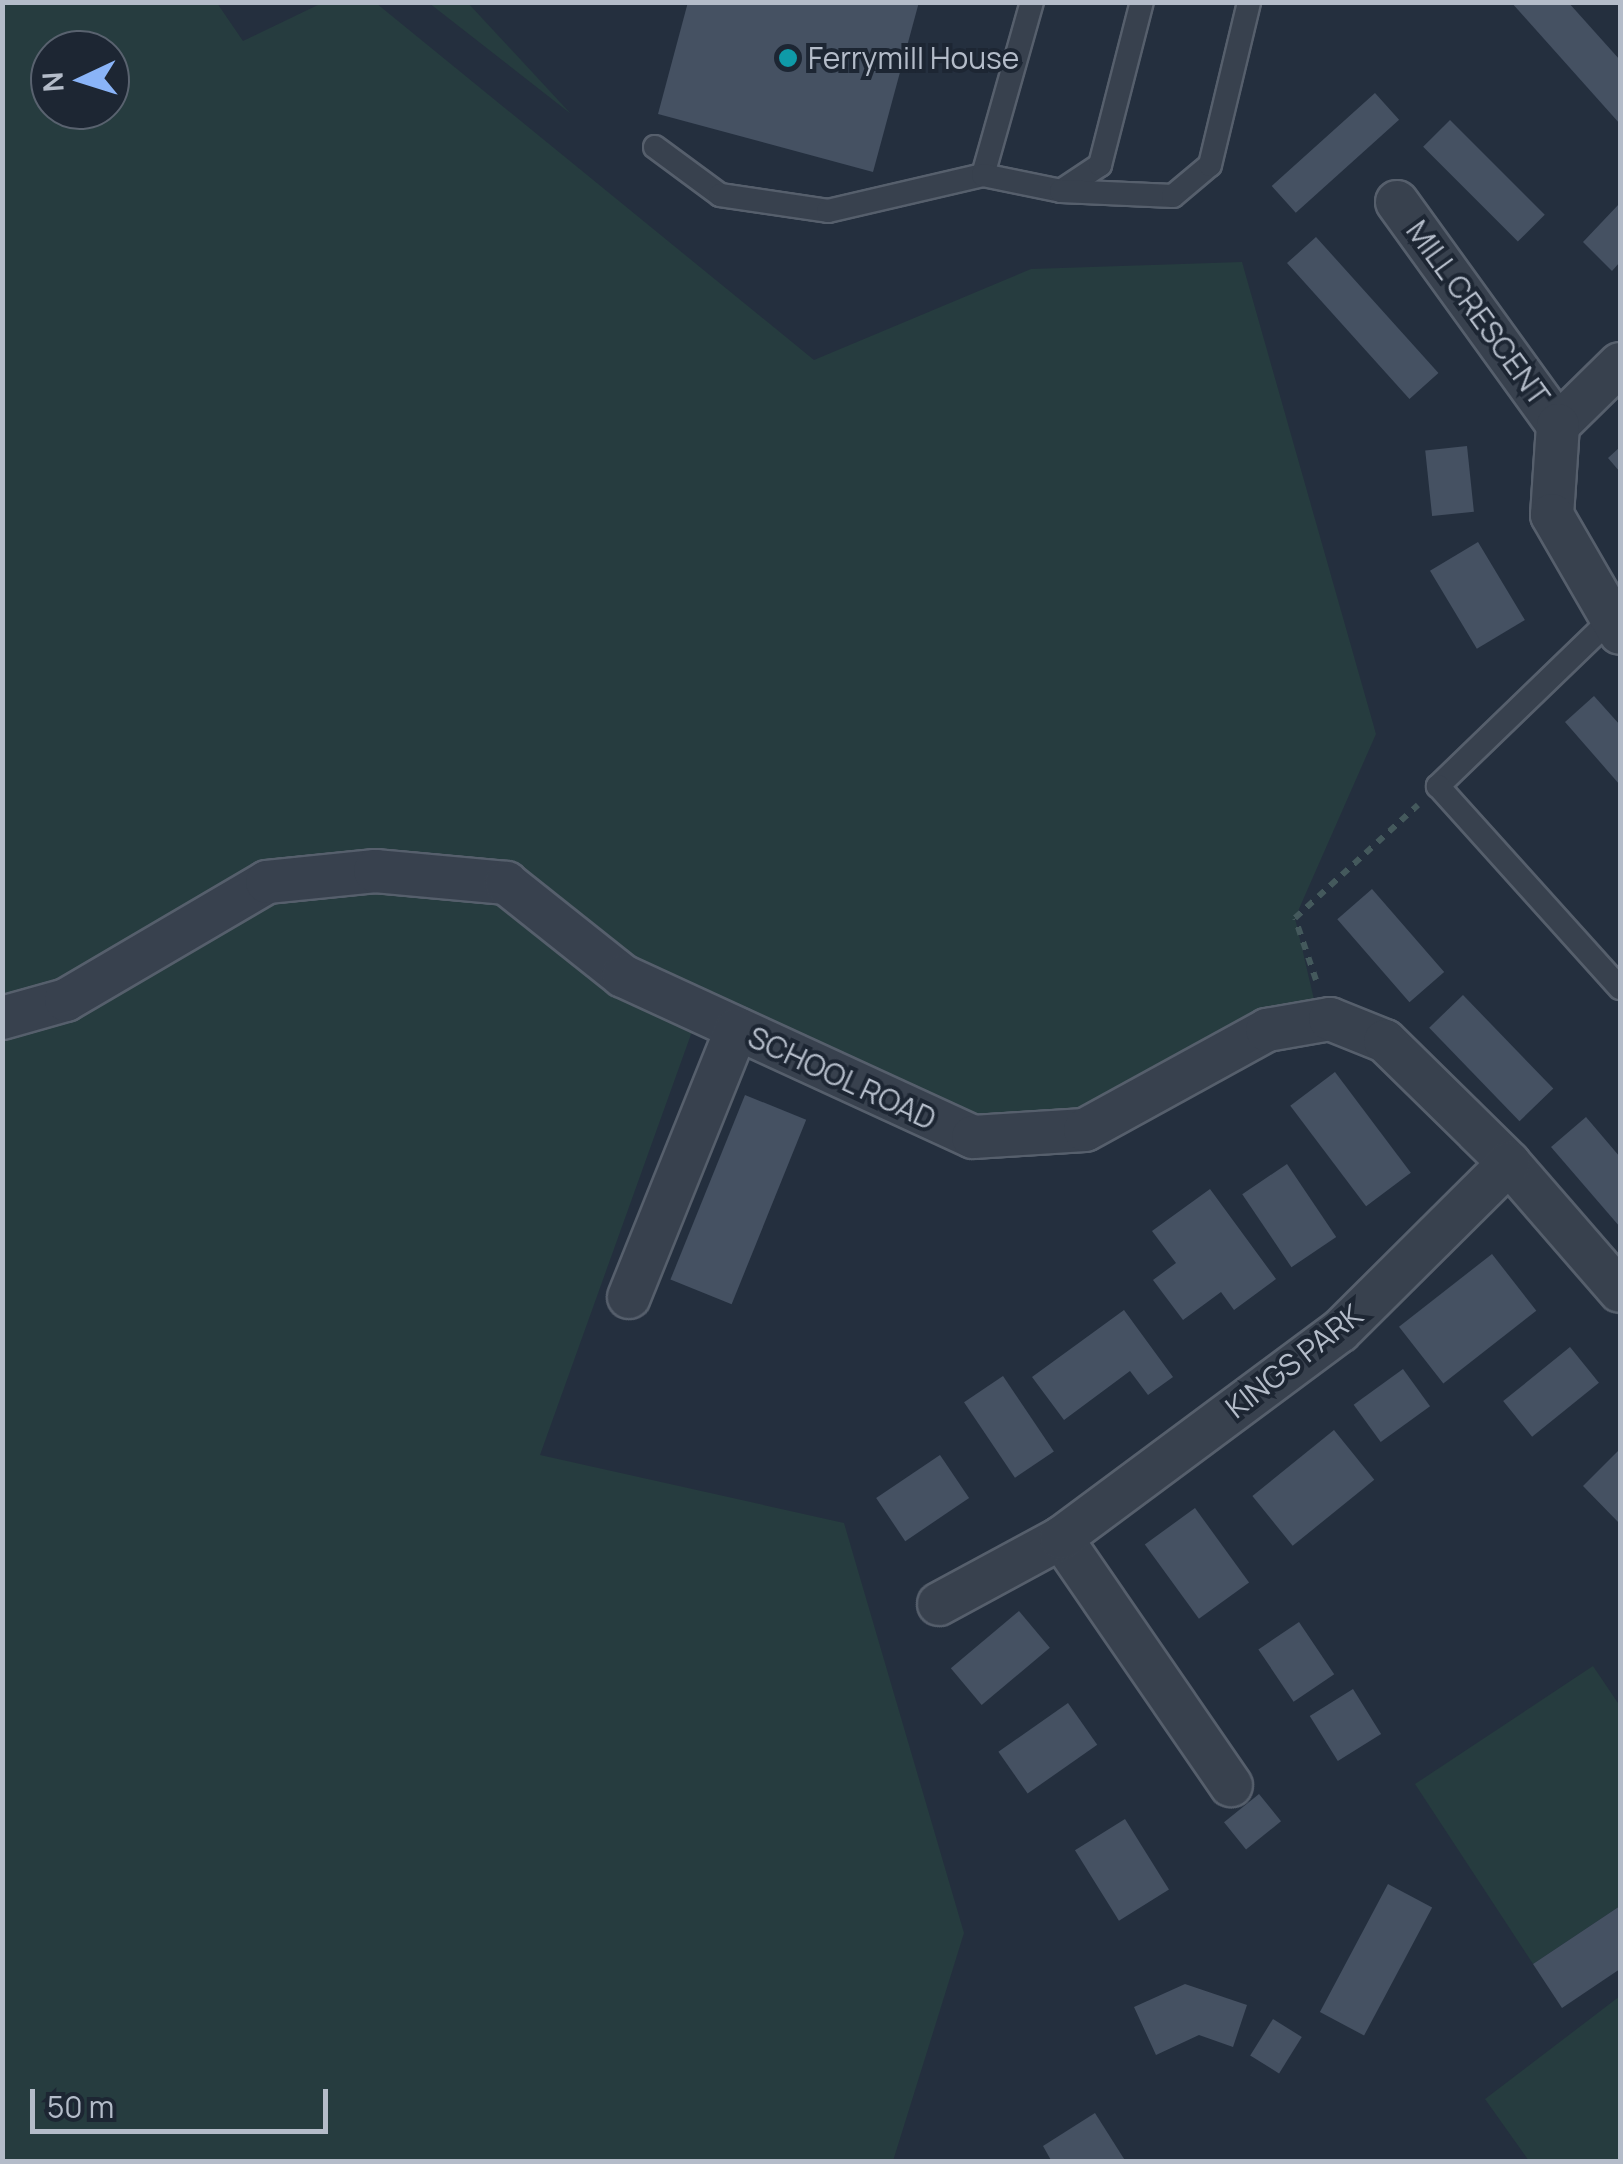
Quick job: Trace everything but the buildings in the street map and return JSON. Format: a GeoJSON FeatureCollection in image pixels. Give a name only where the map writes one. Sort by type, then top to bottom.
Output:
{"type":"FeatureCollection","features":[{"type":"Feature","properties":{"kind":"street","name":"MILL CRESCENT"},"geometry":{"type":"LineString","coordinates":[[1398,202],[1558,424],[1552,515],[1615,627]]}},
{"type":"Feature","properties":{"kind":"street","name":"MILL CRESCENT"},"geometry":{"type":"LineString","coordinates":[[1558,424],[1620,364]]}},
{"type":"Feature","properties":{"kind":"street","name":"SCHOOL ROAD"},"geometry":{"type":"LineString","coordinates":[[2,1018],[66,1000],[267,882],[375,871],[506,884],[623,976],[974,1138],[1085,1130],[1267,1030],[1330,1019]]}},
{"type":"Feature","properties":{"kind":"street"},"geometry":{"type":"LineString","coordinates":[[1330,1019],[1385,1041],[1509,1163],[1620,1291]]}},
{"type":"Feature","properties":{"kind":"street"},"geometry":{"type":"LineString","coordinates":[[628,1297],[736,1030]]}},
{"type":"Feature","properties":{"kind":"street","name":"KINGS PARK"},"geometry":{"type":"LineString","coordinates":[[939,1604],[1061,1538],[1340,1331],[1509,1163]]}},
{"type":"Feature","properties":{"kind":"street"},"geometry":{"type":"LineString","coordinates":[[1061,1538],[1231,1785]]}},
{"type":"Feature","properties":{"kind":"lane"},"geometry":{"type":"LineString","coordinates":[[983,175],[1032,2]]}},
{"type":"Feature","properties":{"kind":"lane"},"geometry":{"type":"LineString","coordinates":[[1060,190],[1100,166],[1142,2]]}},
{"type":"Feature","properties":{"kind":"lane"},"geometry":{"type":"LineString","coordinates":[[656,147],[720,195],[828,211],[983,175],[1060,190],[1173,196],[1210,165],[1249,2]]}},
{"type":"Feature","properties":{"kind":"lane","name":"MILL CRESCENT"},"geometry":{"type":"LineString","coordinates":[[1438,786],[1615,627]]}},
{"type":"Feature","properties":{"kind":"lane"},"geometry":{"type":"LineString","coordinates":[[1438,786],[1620,988]]}},
{"type":"Feature","properties":{"kind":"path"},"geometry":{"type":"LineString","coordinates":[[1330,1019],[1295,918],[1438,786]]}},
{"type":"Feature","properties":{"kind":"green space"},"geometry":{"type":"Polygon","coordinates":[[[3,3],[217,3],[243,41],[322,3],[376,3],[814,360],[1031,269],[1242,262],[1376,734],[1295,918],[1319,1021],[1129,1131],[973,1137],[699,1012],[540,1455],[844,1523],[964,1933],[893,2161],[3,2162],[3,3]]]}},
{"type":"Feature","properties":{"kind":"green space"},"geometry":{"type":"Polygon","coordinates":[[[429,3],[468,3],[571,114],[429,3]]]}},
{"type":"Feature","properties":{"kind":"green space"},"geometry":{"type":"Polygon","coordinates":[[[1593,1666],[1620,1706],[1620,1906],[1533,1964],[1415,1784],[1593,1666]]]}},
{"type":"Feature","properties":{"kind":"green space"},"geometry":{"type":"Polygon","coordinates":[[[1620,1996],[1620,2161],[1529,2161],[1485,2099],[1620,1996]]]}},
{"type":"Feature","properties":{"kind":"place","name":"Ferrymill House"},"geometry":{"type":"Point","coordinates":[788,58]}}]}
